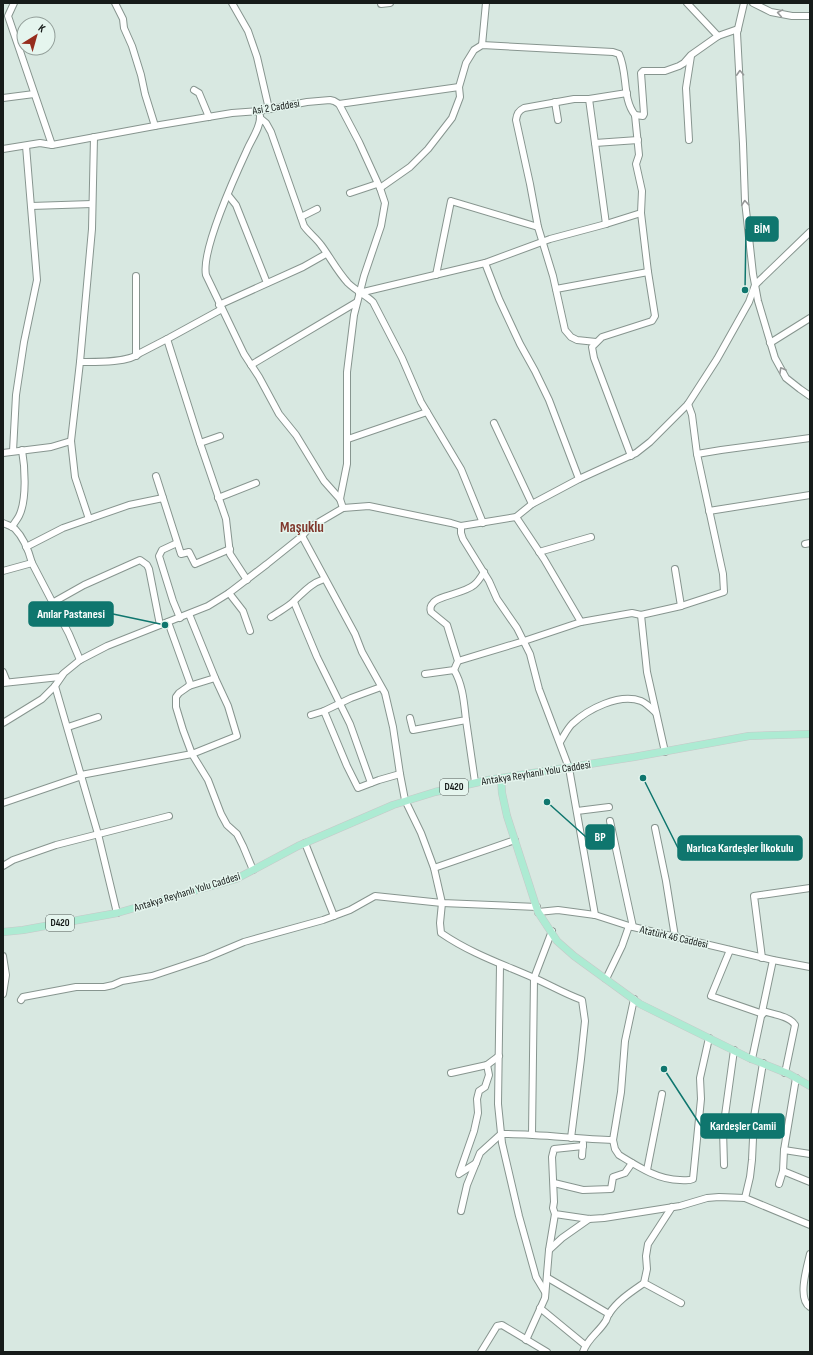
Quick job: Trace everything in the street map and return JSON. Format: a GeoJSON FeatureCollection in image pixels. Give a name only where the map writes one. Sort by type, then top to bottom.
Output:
{"type":"FeatureCollection","features":[{"type":"Feature","properties":{"kind":"main road","name":"Antakya Reyhanlı Yolu Caddesi"},"geometry":{"type":"LineString","coordinates":[[117,913],[236,879],[305,843],[405,800],[475,782],[665,752],[749,736],[810,734]]}},
{"type":"Feature","properties":{"kind":"main road"},"geometry":{"type":"LineString","coordinates":[[501,778],[502,793],[507,816],[537,909],[557,941],[574,956],[640,1004],[810,1086]]}},
{"type":"Feature","properties":{"kind":"main road","name":"D420"},"geometry":{"type":"LineString","coordinates":[[3,932],[23,930],[117,913]]}},
{"type":"Feature","properties":{"kind":"street"},"geometry":{"type":"LineString","coordinates":[[14,3],[8,16],[52,145]]}},
{"type":"Feature","properties":{"kind":"street"},"geometry":{"type":"LineString","coordinates":[[232,3],[248,31],[257,57],[269,109]]}},
{"type":"Feature","properties":{"kind":"street"},"geometry":{"type":"LineString","coordinates":[[381,4],[390,3]]}},
{"type":"Feature","properties":{"kind":"street"},"geometry":{"type":"LineString","coordinates":[[482,45],[486,3]]}},
{"type":"Feature","properties":{"kind":"street"},"geometry":{"type":"LineString","coordinates":[[687,3],[718,36]]}},
{"type":"Feature","properties":{"kind":"street"},"geometry":{"type":"LineString","coordinates":[[744,3],[738,29],[745,201],[755,285],[775,358],[786,378],[810,396]]}},
{"type":"Feature","properties":{"kind":"street"},"geometry":{"type":"LineString","coordinates":[[752,3],[771,12],[792,16],[810,16]]}},
{"type":"Feature","properties":{"kind":"street"},"geometry":{"type":"LineString","coordinates":[[116,4],[123,19],[124,28],[132,46],[155,126]]}},
{"type":"Feature","properties":{"kind":"street"},"geometry":{"type":"LineString","coordinates":[[635,115],[643,116],[644,114],[641,73],[643,70],[666,71],[684,63],[691,55],[718,36],[738,29]]}},
{"type":"Feature","properties":{"kind":"street"},"geometry":{"type":"LineString","coordinates":[[350,193],[378,186],[410,167],[428,149],[452,118],[460,96],[459,87],[466,63],[474,50],[482,45],[619,54],[624,66],[631,111],[635,115],[639,155],[636,164],[642,192],[641,213],[655,316],[652,321],[602,337],[592,347],[594,358],[631,456]]}},
{"type":"Feature","properties":{"kind":"street"},"geometry":{"type":"LineString","coordinates":[[689,140],[686,88],[691,55]]}},
{"type":"Feature","properties":{"kind":"street","name":"Asi 2 Caddesi"},"geometry":{"type":"LineString","coordinates":[[3,149],[40,143],[52,145],[232,113],[258,111],[307,102],[330,100],[339,104],[459,87]]}},
{"type":"Feature","properties":{"kind":"street"},"geometry":{"type":"LineString","coordinates":[[194,90],[199,93],[209,117]]}},
{"type":"Feature","properties":{"kind":"street"},"geometry":{"type":"LineString","coordinates":[[596,342],[571,338],[565,330],[556,289],[538,227],[516,120],[517,114],[524,108],[574,99],[589,99],[627,93]]}},
{"type":"Feature","properties":{"kind":"street"},"geometry":{"type":"LineString","coordinates":[[3,98],[34,94]]}},
{"type":"Feature","properties":{"kind":"street"},"geometry":{"type":"LineString","coordinates":[[589,99],[606,224]]}},
{"type":"Feature","properties":{"kind":"street"},"geometry":{"type":"LineString","coordinates":[[555,102],[558,120]]}},
{"type":"Feature","properties":{"kind":"street"},"geometry":{"type":"LineString","coordinates":[[339,104],[343,109],[359,142],[384,197],[384,213],[381,226],[359,293],[354,315],[347,372],[347,464],[340,499]]}},
{"type":"Feature","properties":{"kind":"street"},"geometry":{"type":"LineString","coordinates":[[258,111],[260,118],[271,132],[304,226],[320,244],[339,273],[359,293],[373,302],[402,358],[421,402],[461,469],[483,523]]}},
{"type":"Feature","properties":{"kind":"street"},"geometry":{"type":"LineString","coordinates":[[260,118],[228,194],[207,252],[204,268],[221,307],[251,365],[259,376],[280,414],[296,435],[324,481],[340,499],[343,508]]}},
{"type":"Feature","properties":{"kind":"street"},"geometry":{"type":"LineString","coordinates":[[89,520],[75,477],[71,441],[92,229],[94,137]]}},
{"type":"Feature","properties":{"kind":"street"},"geometry":{"type":"LineString","coordinates":[[595,143],[638,140]]}},
{"type":"Feature","properties":{"kind":"street"},"geometry":{"type":"LineString","coordinates":[[13,451],[16,395],[24,342],[37,280],[26,146]]}},
{"type":"Feature","properties":{"kind":"street"},"geometry":{"type":"LineString","coordinates":[[228,194],[236,205],[267,283]]}},
{"type":"Feature","properties":{"kind":"street"},"geometry":{"type":"LineString","coordinates":[[436,275],[451,201],[538,227]]}},
{"type":"Feature","properties":{"kind":"street"},"geometry":{"type":"LineString","coordinates":[[31,206],[92,204]]}},
{"type":"Feature","properties":{"kind":"street"},"geometry":{"type":"LineString","coordinates":[[290,211],[297,208]]}},
{"type":"Feature","properties":{"kind":"street"},"geometry":{"type":"LineString","coordinates":[[301,217],[317,209]]}},
{"type":"Feature","properties":{"kind":"street"},"geometry":{"type":"LineString","coordinates":[[359,293],[485,263],[550,239],[641,213]]}},
{"type":"Feature","properties":{"kind":"street"},"geometry":{"type":"LineString","coordinates":[[3,672],[5,682],[60,677],[80,660],[108,646],[208,606],[247,580],[302,536],[309,528],[343,508],[369,506],[461,526],[483,523],[516,517],[532,504],[579,479],[631,456],[650,442],[688,404],[717,359],[751,296],[755,285],[810,232]]}},
{"type":"Feature","properties":{"kind":"street"},"geometry":{"type":"LineString","coordinates":[[80,362],[124,359],[136,356],[221,307],[267,283],[303,267],[326,254]]}},
{"type":"Feature","properties":{"kind":"street"},"geometry":{"type":"LineString","coordinates":[[485,263],[502,306],[549,400],[579,479]]}},
{"type":"Feature","properties":{"kind":"street"},"geometry":{"type":"LineString","coordinates":[[556,289],[648,272]]}},
{"type":"Feature","properties":{"kind":"street"},"geometry":{"type":"LineString","coordinates":[[136,276],[136,356]]}},
{"type":"Feature","properties":{"kind":"street"},"geometry":{"type":"LineString","coordinates":[[751,296],[758,300]]}},
{"type":"Feature","properties":{"kind":"street"},"geometry":{"type":"LineString","coordinates":[[251,365],[357,302]]}},
{"type":"Feature","properties":{"kind":"street"},"geometry":{"type":"LineString","coordinates":[[770,343],[810,318]]}},
{"type":"Feature","properties":{"kind":"street"},"geometry":{"type":"LineString","coordinates":[[167,339],[226,519],[230,554],[247,580]]}},
{"type":"Feature","properties":{"kind":"street"},"geometry":{"type":"LineString","coordinates":[[458,661],[524,642],[581,622],[632,613],[641,615],[681,606],[724,592],[723,574],[697,454],[692,415],[688,404]]}},
{"type":"Feature","properties":{"kind":"street"},"geometry":{"type":"LineString","coordinates":[[348,439],[427,412]]}},
{"type":"Feature","properties":{"kind":"street"},"geometry":{"type":"LineString","coordinates":[[494,423],[532,504]]}},
{"type":"Feature","properties":{"kind":"street"},"geometry":{"type":"LineString","coordinates":[[200,443],[220,436]]}},
{"type":"Feature","properties":{"kind":"street"},"geometry":{"type":"LineString","coordinates":[[697,454],[810,438]]}},
{"type":"Feature","properties":{"kind":"street"},"geometry":{"type":"LineString","coordinates":[[3,453],[51,447],[71,441]]}},
{"type":"Feature","properties":{"kind":"street"},"geometry":{"type":"LineString","coordinates":[[12,527],[20,516],[24,493],[24,463],[22,450]]}},
{"type":"Feature","properties":{"kind":"street"},"geometry":{"type":"LineString","coordinates":[[156,476],[181,554],[189,552],[194,564],[230,549]]}},
{"type":"Feature","properties":{"kind":"street"},"geometry":{"type":"LineString","coordinates":[[218,498],[256,483]]}},
{"type":"Feature","properties":{"kind":"street"},"geometry":{"type":"LineString","coordinates":[[709,511],[810,495]]}},
{"type":"Feature","properties":{"kind":"street"},"geometry":{"type":"LineString","coordinates":[[26,547],[63,528],[129,505],[163,498]]}},
{"type":"Feature","properties":{"kind":"street"},"geometry":{"type":"LineString","coordinates":[[516,517],[540,552],[581,622]]}},
{"type":"Feature","properties":{"kind":"street"},"geometry":{"type":"LineString","coordinates":[[3,523],[16,529],[52,603],[69,634],[80,660]]}},
{"type":"Feature","properties":{"kind":"street"},"geometry":{"type":"LineString","coordinates":[[461,526],[463,539],[484,572],[497,599],[517,628],[530,654],[539,689],[569,768],[595,916]]}},
{"type":"Feature","properties":{"kind":"street"},"geometry":{"type":"LineString","coordinates":[[302,536],[355,634],[362,652],[384,692],[393,727],[405,800],[421,833],[434,868],[442,903],[440,924],[441,933],[456,943],[500,965],[534,978],[582,1000],[585,1021],[571,1138]]}},
{"type":"Feature","properties":{"kind":"street"},"geometry":{"type":"LineString","coordinates":[[540,552],[591,537]]}},
{"type":"Feature","properties":{"kind":"street"},"geometry":{"type":"LineString","coordinates":[[177,543],[162,550],[159,556],[180,618]]}},
{"type":"Feature","properties":{"kind":"street"},"geometry":{"type":"LineString","coordinates":[[52,603],[84,585],[140,560],[147,565],[149,569],[160,625]]}},
{"type":"Feature","properties":{"kind":"street"},"geometry":{"type":"LineString","coordinates":[[3,571],[32,563]]}},
{"type":"Feature","properties":{"kind":"street"},"geometry":{"type":"LineString","coordinates":[[675,568],[681,606]]}},
{"type":"Feature","properties":{"kind":"street"},"geometry":{"type":"LineString","coordinates":[[454,670],[458,661],[447,625],[431,612],[430,607],[436,600],[474,586],[484,572]]}},
{"type":"Feature","properties":{"kind":"street"},"geometry":{"type":"LineString","coordinates":[[271,618],[294,602],[301,593],[315,582],[324,579]]}},
{"type":"Feature","properties":{"kind":"street"},"geometry":{"type":"LineString","coordinates":[[229,593],[244,611],[250,631]]}},
{"type":"Feature","properties":{"kind":"street"},"geometry":{"type":"LineString","coordinates":[[294,602],[317,657],[350,724],[372,783]]}},
{"type":"Feature","properties":{"kind":"street"},"geometry":{"type":"LineString","coordinates":[[3,803],[81,776],[192,754],[237,736],[228,706],[189,614]]}},
{"type":"Feature","properties":{"kind":"street"},"geometry":{"type":"LineString","coordinates":[[641,615],[647,672],[665,752]]}},
{"type":"Feature","properties":{"kind":"street"},"geometry":{"type":"LineString","coordinates":[[168,622],[190,684],[189,686]]}},
{"type":"Feature","properties":{"kind":"street"},"geometry":{"type":"LineString","coordinates":[[425,674],[454,670]]}},
{"type":"Feature","properties":{"kind":"street"},"geometry":{"type":"LineString","coordinates":[[454,670],[461,685],[475,782]]}},
{"type":"Feature","properties":{"kind":"street"},"geometry":{"type":"LineString","coordinates":[[3,723],[42,699],[55,686],[64,673]]}},
{"type":"Feature","properties":{"kind":"street"},"geometry":{"type":"LineString","coordinates":[[215,678],[189,686],[178,693],[176,697],[176,707],[192,754],[208,780],[221,814],[227,825],[237,834],[252,870]]}},
{"type":"Feature","properties":{"kind":"street"},"geometry":{"type":"LineString","coordinates":[[55,686],[98,834],[117,913]]}},
{"type":"Feature","properties":{"kind":"street"},"geometry":{"type":"LineString","coordinates":[[311,715],[324,711],[340,702],[381,687]]}},
{"type":"Feature","properties":{"kind":"street"},"geometry":{"type":"LineString","coordinates":[[560,742],[572,725],[588,712],[598,706],[611,702],[626,700],[642,701],[656,713]]}},
{"type":"Feature","properties":{"kind":"street"},"geometry":{"type":"LineString","coordinates":[[324,711],[358,788],[400,774]]}},
{"type":"Feature","properties":{"kind":"street"},"geometry":{"type":"LineString","coordinates":[[68,727],[98,717]]}},
{"type":"Feature","properties":{"kind":"street"},"geometry":{"type":"LineString","coordinates":[[410,718],[413,730],[466,720]]}},
{"type":"Feature","properties":{"kind":"street"},"geometry":{"type":"LineString","coordinates":[[577,811],[609,806]]}},
{"type":"Feature","properties":{"kind":"street"},"geometry":{"type":"LineString","coordinates":[[3,866],[13,860],[56,845],[169,816]]}},
{"type":"Feature","properties":{"kind":"street"},"geometry":{"type":"LineString","coordinates":[[606,980],[631,927],[610,821]]}},
{"type":"Feature","properties":{"kind":"street"},"geometry":{"type":"LineString","coordinates":[[655,828],[666,881],[675,937]]}},
{"type":"Feature","properties":{"kind":"street"},"geometry":{"type":"LineString","coordinates":[[434,868],[515,840]]}},
{"type":"Feature","properties":{"kind":"street"},"geometry":{"type":"LineString","coordinates":[[305,843],[334,916]]}},
{"type":"Feature","properties":{"kind":"street"},"geometry":{"type":"LineString","coordinates":[[762,958],[754,896],[810,888]]}},
{"type":"Feature","properties":{"kind":"street","name":"Atatürk 46 Caddesi"},"geometry":{"type":"LineString","coordinates":[[21,1000],[24,997],[76,987],[104,987],[122,981],[152,976],[206,958],[244,942],[278,934],[334,916],[350,910],[375,896],[442,903],[558,910],[595,916],[631,927],[762,958],[810,967]]}},
{"type":"Feature","properties":{"kind":"street"},"geometry":{"type":"LineString","coordinates":[[532,1134],[534,978],[552,931]]}},
{"type":"Feature","properties":{"kind":"street"},"geometry":{"type":"LineString","coordinates":[[730,950],[711,996],[790,1020],[794,1023],[785,1073]]}},
{"type":"Feature","properties":{"kind":"street"},"geometry":{"type":"LineString","coordinates":[[3,956],[6,975],[3,994]]}},
{"type":"Feature","properties":{"kind":"street"},"geometry":{"type":"LineString","coordinates":[[752,1059],[774,960]]}},
{"type":"Feature","properties":{"kind":"street"},"geometry":{"type":"LineString","coordinates":[[500,965],[500,1056],[498,1104],[501,1134],[519,1216],[536,1278],[545,1292]]}},
{"type":"Feature","properties":{"kind":"street"},"geometry":{"type":"LineString","coordinates":[[634,999],[625,1041],[621,1092],[613,1140],[615,1149],[619,1155],[656,1175],[673,1180],[690,1181],[693,1179],[701,1099],[700,1078],[709,1038]]}},
{"type":"Feature","properties":{"kind":"street"},"geometry":{"type":"LineString","coordinates":[[724,1165],[723,1130],[734,1050]]}},
{"type":"Feature","properties":{"kind":"street"},"geometry":{"type":"LineString","coordinates":[[451,1073],[487,1065],[500,1056]]}},
{"type":"Feature","properties":{"kind":"street"},"geometry":{"type":"LineString","coordinates":[[745,1198],[750,1177],[754,1117],[763,1063]]}},
{"type":"Feature","properties":{"kind":"street"},"geometry":{"type":"LineString","coordinates":[[476,1163],[459,1174],[474,1131],[478,1113],[477,1099],[480,1090],[485,1087],[488,1075],[487,1065]]}},
{"type":"Feature","properties":{"kind":"street"},"geometry":{"type":"LineString","coordinates":[[779,1184],[783,1171],[784,1150],[796,1078]]}},
{"type":"Feature","properties":{"kind":"street"},"geometry":{"type":"LineString","coordinates":[[647,1170],[662,1094]]}},
{"type":"Feature","properties":{"kind":"street"},"geometry":{"type":"LineString","coordinates":[[461,1211],[467,1185],[480,1153],[501,1134],[532,1134],[583,1139],[613,1140]]}},
{"type":"Feature","properties":{"kind":"street"},"geometry":{"type":"LineString","coordinates":[[582,1156],[583,1139]]}},
{"type":"Feature","properties":{"kind":"street"},"geometry":{"type":"LineString","coordinates":[[526,1340],[545,1298],[548,1278],[549,1250],[555,1214],[553,1208],[554,1183],[552,1157],[554,1149],[583,1146]]}},
{"type":"Feature","properties":{"kind":"street"},"geometry":{"type":"LineString","coordinates":[[784,1150],[810,1154]]}},
{"type":"Feature","properties":{"kind":"street"},"geometry":{"type":"LineString","coordinates":[[554,1183],[583,1190],[611,1190],[613,1177],[625,1173],[632,1163]]}},
{"type":"Feature","properties":{"kind":"street"},"geometry":{"type":"LineString","coordinates":[[783,1171],[810,1182]]}},
{"type":"Feature","properties":{"kind":"street"},"geometry":{"type":"LineString","coordinates":[[555,1214],[589,1219],[604,1218],[680,1206],[707,1198],[745,1198],[810,1225]]}},
{"type":"Feature","properties":{"kind":"street"},"geometry":{"type":"LineString","coordinates":[[584,1352],[585,1345],[606,1322],[609,1314],[626,1295],[644,1283],[647,1270],[646,1256],[648,1244],[672,1207]]}},
{"type":"Feature","properties":{"kind":"street"},"geometry":{"type":"LineString","coordinates":[[549,1250],[562,1238],[589,1219]]}},
{"type":"Feature","properties":{"kind":"street"},"geometry":{"type":"LineString","coordinates":[[810,1254],[803,1290],[803,1298],[810,1307]]}},
{"type":"Feature","properties":{"kind":"street"},"geometry":{"type":"LineString","coordinates":[[548,1278],[609,1314]]}},
{"type":"Feature","properties":{"kind":"street"},"geometry":{"type":"LineString","coordinates":[[644,1283],[681,1303]]}},
{"type":"Feature","properties":{"kind":"street"},"geometry":{"type":"LineString","coordinates":[[540,1308],[585,1345]]}},
{"type":"Feature","properties":{"kind":"street"},"geometry":{"type":"LineString","coordinates":[[481,1352],[497,1326],[502,1325],[547,1352]]}},
{"type":"Feature","properties":{"kind":"place","name":"BİM"},"geometry":{"type":"Point","coordinates":[745,290]}},
{"type":"Feature","properties":{"kind":"place","name":"Anılar Pastanesi"},"geometry":{"type":"Point","coordinates":[165,625]}},
{"type":"Feature","properties":{"kind":"place","name":"Narlıca Kardeşler İlkokulu"},"geometry":{"type":"Point","coordinates":[643,778]}},
{"type":"Feature","properties":{"kind":"place","name":"BP"},"geometry":{"type":"Point","coordinates":[547,802]}},
{"type":"Feature","properties":{"kind":"place","name":"Kardeşler Camii"},"geometry":{"type":"Point","coordinates":[664,1069]}},
{"type":"Feature","properties":{"kind":"district","name":"Maşuklu"},"geometry":{"type":"Point","coordinates":[302,527]}}]}
